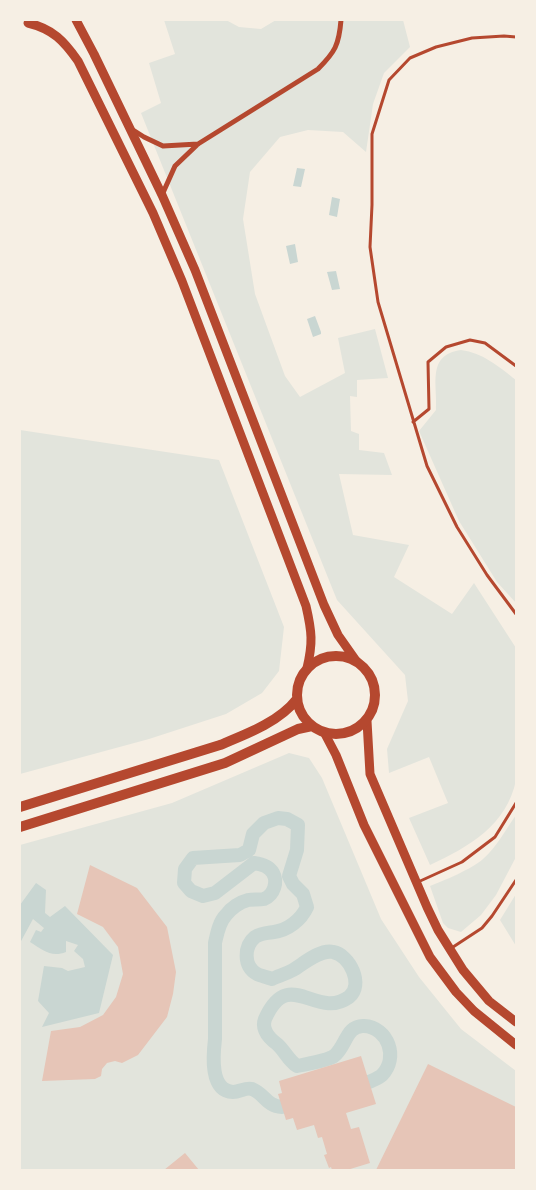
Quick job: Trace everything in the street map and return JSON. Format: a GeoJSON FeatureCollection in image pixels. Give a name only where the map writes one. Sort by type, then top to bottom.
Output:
{"type":"FeatureCollection","features":[{"type":"Feature","properties":{"kind":"main road"},"geometry":{"type":"LineString","coordinates":[[336,656],[346,657],[365,669],[372,678],[375,689],[374,706],[367,721],[352,732],[334,735],[325,734],[312,726],[301,714],[296,699],[297,688],[307,668],[315,662],[336,656]]}},
{"type":"Feature","properties":{"kind":"main road"},"geometry":{"type":"LineString","coordinates":[[20,807],[220,745],[243,736],[289,709],[296,699]]}},
{"type":"Feature","properties":{"kind":"main road"},"geometry":{"type":"LineString","coordinates":[[20,827],[225,763],[298,729],[312,726]]}},
{"type":"Feature","properties":{"kind":"street"},"geometry":{"type":"LineString","coordinates":[[76,20],[162,195],[195,270],[324,605],[338,635],[356,662]]}},
{"type":"Feature","properties":{"kind":"street"},"geometry":{"type":"LineString","coordinates":[[162,195],[175,166],[198,144],[318,69],[334,53],[340,36],[341,20]]}},
{"type":"Feature","properties":{"kind":"street"},"geometry":{"type":"LineString","coordinates":[[28,22],[43,27],[55,34],[78,61],[153,212],[182,281],[306,606],[312,634],[307,668]]}},
{"type":"Feature","properties":{"kind":"street"},"geometry":{"type":"LineString","coordinates":[[129,128],[163,146],[198,144]]}},
{"type":"Feature","properties":{"kind":"street"},"geometry":{"type":"LineString","coordinates":[[367,721],[370,774],[438,930],[462,970],[489,1002],[516,1022]]}},
{"type":"Feature","properties":{"kind":"street"},"geometry":{"type":"LineString","coordinates":[[325,734],[336,755],[364,826],[430,957],[456,992],[474,1011],[516,1045]]}},
{"type":"Feature","properties":{"kind":"lane"},"geometry":{"type":"LineString","coordinates":[[516,37],[472,38],[436,47],[410,58],[389,80],[372,134],[370,247],[380,311],[427,466],[457,527],[487,575],[516,614]]}},
{"type":"Feature","properties":{"kind":"lane"},"geometry":{"type":"LineString","coordinates":[[413,422],[429,409],[428,362],[446,347],[470,340],[485,343],[516,366]]}},
{"type":"Feature","properties":{"kind":"lane"},"geometry":{"type":"LineString","coordinates":[[416,883],[462,862],[495,838],[516,803]]}},
{"type":"Feature","properties":{"kind":"lane"},"geometry":{"type":"LineString","coordinates":[[450,949],[482,928],[516,880]]}},
{"type":"Feature","properties":{"kind":"shaded area"},"geometry":{"type":"Polygon","coordinates":[[[164,20],[226,20],[239,27],[261,29],[276,20],[403,20],[410,47],[384,73],[373,104],[366,152],[343,132],[308,130],[280,137],[250,172],[243,219],[255,294],[285,376],[300,397],[345,373],[338,338],[375,329],[388,378],[357,380],[357,397],[350,396],[351,431],[359,434],[359,450],[384,453],[392,475],[339,474],[353,535],[409,545],[394,577],[452,614],[474,583],[516,648],[516,780],[511,796],[504,810],[484,833],[459,850],[430,865],[409,818],[448,803],[429,757],[389,773],[387,749],[408,701],[405,675],[337,600],[141,113],[161,103],[149,63],[175,54],[164,20]]]}},
{"type":"Feature","properties":{"kind":"shaded area"},"geometry":{"type":"Polygon","coordinates":[[[297,168],[305,169],[301,187],[293,186],[297,168]]]}},
{"type":"Feature","properties":{"kind":"shaded area"},"geometry":{"type":"Polygon","coordinates":[[[332,197],[340,199],[337,217],[329,215],[332,197]]]}},
{"type":"Feature","properties":{"kind":"shaded area"},"geometry":{"type":"Polygon","coordinates":[[[295,244],[298,262],[290,264],[286,246],[295,244]]]}},
{"type":"Feature","properties":{"kind":"shaded area"},"geometry":{"type":"Polygon","coordinates":[[[336,271],[340,289],[332,290],[327,272],[336,271]]]}},
{"type":"Feature","properties":{"kind":"shaded area"},"geometry":{"type":"Polygon","coordinates":[[[315,316],[321,334],[313,337],[307,319],[315,316]]]}},
{"type":"Feature","properties":{"kind":"shaded area"},"geometry":{"type":"Polygon","coordinates":[[[461,350],[483,357],[516,380],[516,603],[497,582],[459,521],[419,431],[436,410],[436,372],[438,365],[450,353],[461,350]]]}},
{"type":"Feature","properties":{"kind":"shaded area"},"geometry":{"type":"Polygon","coordinates":[[[20,430],[219,460],[284,627],[279,671],[262,693],[226,714],[149,739],[20,774],[20,430]]]}},
{"type":"Feature","properties":{"kind":"shaded area"},"geometry":{"type":"Polygon","coordinates":[[[289,753],[309,758],[322,778],[381,919],[419,977],[461,1029],[516,1071],[516,1170],[20,1170],[20,845],[172,803],[289,753]]]}},
{"type":"Feature","properties":{"kind":"shaded area"},"geometry":{"type":"Polygon","coordinates":[[[516,815],[516,857],[496,895],[481,915],[461,932],[448,928],[443,923],[430,886],[465,871],[488,855],[516,815]]]}},
{"type":"Feature","properties":{"kind":"shaded area"},"geometry":{"type":"Polygon","coordinates":[[[36,883],[46,890],[45,913],[50,917],[65,906],[113,955],[99,1013],[42,1027],[49,1013],[38,1001],[44,966],[62,968],[68,971],[85,967],[83,959],[74,951],[78,945],[66,941],[66,952],[51,954],[30,942],[36,930],[41,932],[44,928],[33,919],[20,943],[20,905],[36,883]]]}},
{"type":"Feature","properties":{"kind":"shaded area"},"geometry":{"type":"Polygon","coordinates":[[[516,894],[516,946],[500,920],[516,894]]]}},
{"type":"Feature","properties":{"kind":"building"},"geometry":{"type":"Polygon","coordinates":[[[90,865],[137,888],[167,927],[176,972],[173,994],[167,1017],[138,1055],[122,1063],[115,1061],[107,1063],[102,1069],[101,1076],[95,1079],[42,1081],[51,1031],[80,1027],[103,1015],[116,997],[123,974],[118,947],[103,927],[77,914],[90,865]]]}},
{"type":"Feature","properties":{"kind":"building"},"geometry":{"type":"Polygon","coordinates":[[[361,1056],[376,1104],[346,1113],[351,1129],[359,1127],[370,1163],[347,1170],[332,1170],[331,1167],[329,1168],[324,1155],[327,1154],[322,1137],[318,1138],[314,1125],[297,1130],[293,1118],[286,1120],[278,1094],[282,1093],[279,1081],[361,1056]]]}},
{"type":"Feature","properties":{"kind":"building"},"geometry":{"type":"Polygon","coordinates":[[[428,1064],[516,1107],[516,1170],[376,1170],[428,1064]]]}},
{"type":"Feature","properties":{"kind":"building"},"geometry":{"type":"Polygon","coordinates":[[[185,1153],[199,1170],[164,1170],[185,1153]]]}},
{"type":"Feature","properties":{"kind":"waterway"},"geometry":{"type":"LineString","coordinates":[[282,1107],[272,1104],[252,1089],[233,1092],[226,1090],[220,1086],[214,1063],[215,943],[219,928],[230,910],[242,902],[264,899],[270,895],[275,884],[273,873],[265,866],[254,863],[215,893],[203,896],[191,891],[184,883],[185,869],[193,858],[240,855],[249,850],[253,834],[264,823],[278,818],[287,819],[298,825],[297,850],[289,876],[293,884],[303,894],[307,907],[298,920],[289,927],[262,934],[251,941],[247,951],[249,966],[257,974],[272,979],[293,970],[317,955],[333,952],[339,954],[349,964],[353,971],[355,985],[349,997],[337,1003],[325,1003],[293,995],[284,996],[274,1004],[265,1019],[265,1030],[297,1066],[331,1058],[338,1052],[353,1029],[364,1026],[372,1028],[385,1037],[390,1052],[390,1060],[382,1075],[369,1082]]}}]}
